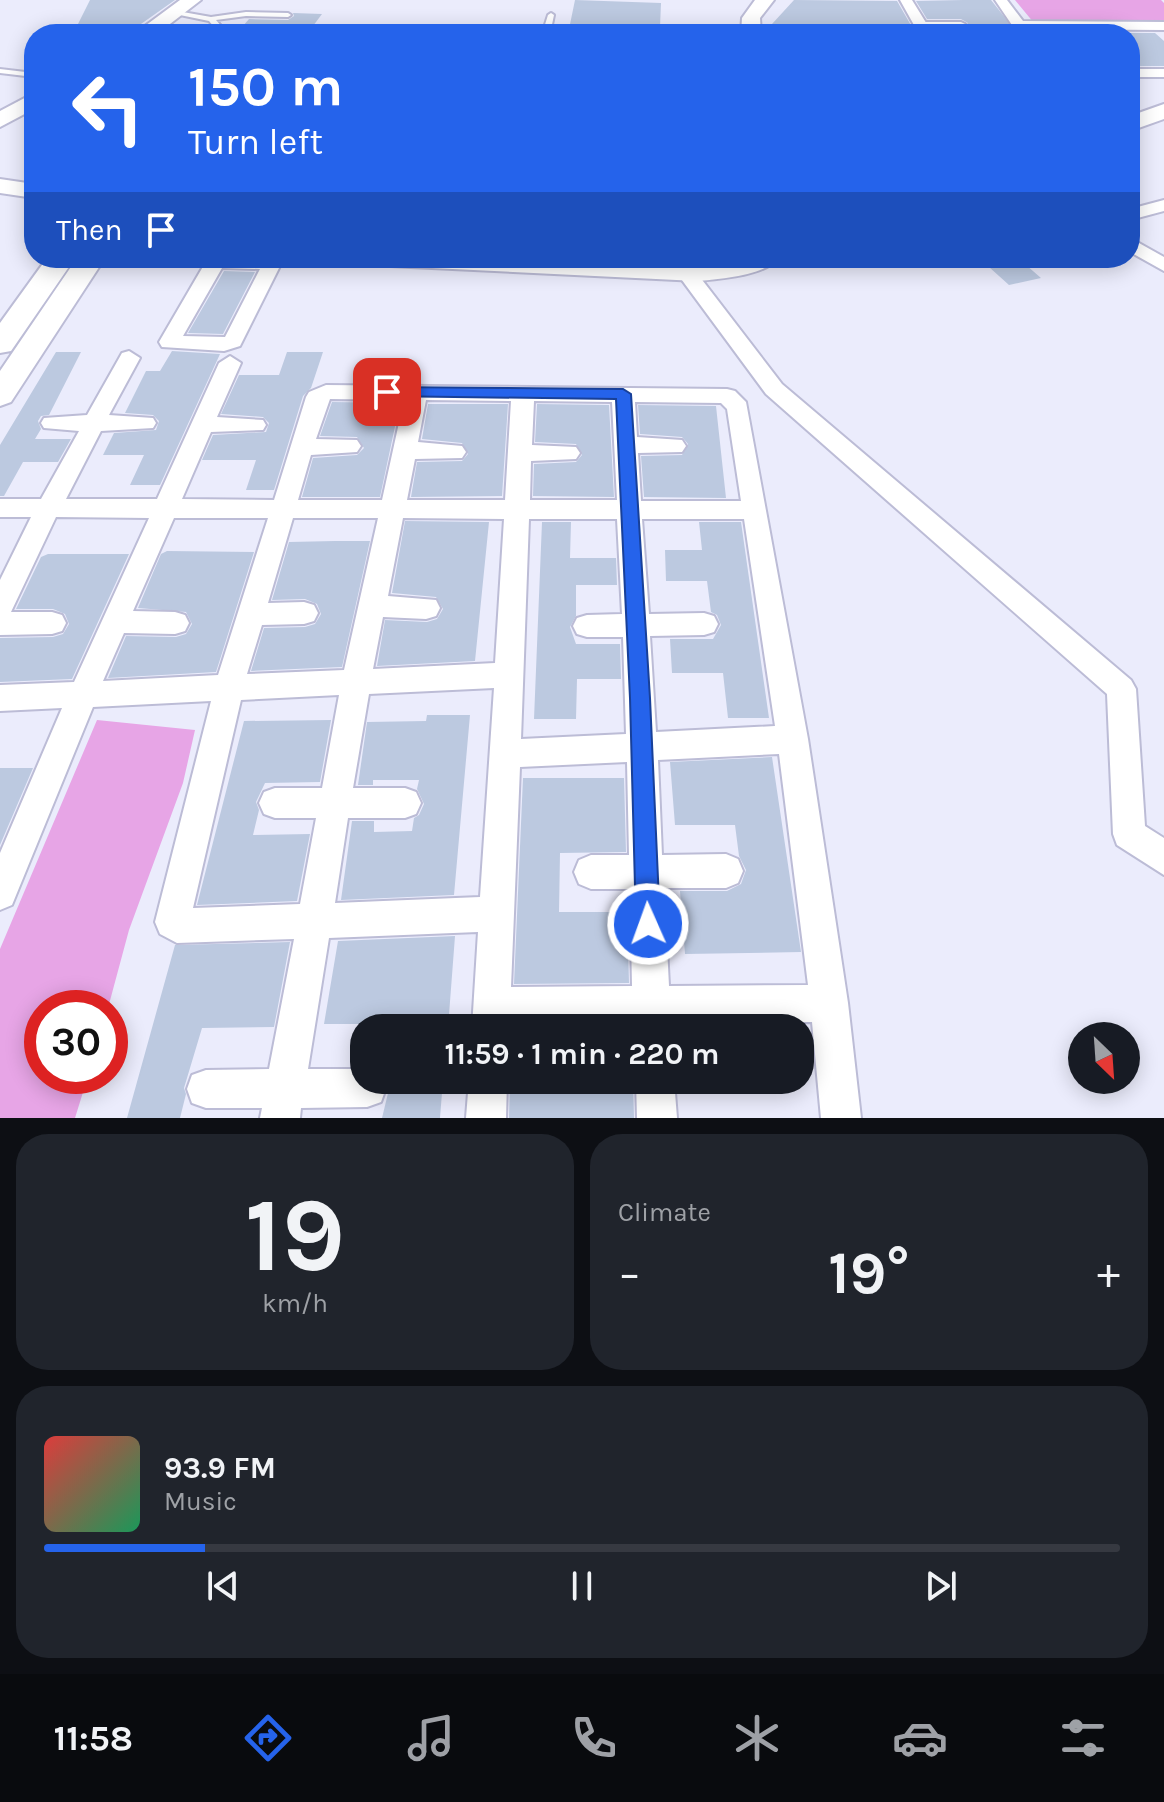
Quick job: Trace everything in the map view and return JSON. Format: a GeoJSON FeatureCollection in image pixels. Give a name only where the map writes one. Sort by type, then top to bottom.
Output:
{"type":"FeatureCollection","features":[{"type":"Feature","properties":{"kind":"main road"},"geometry":{"type":"LineString","coordinates":[[160,24],[192,0]]}},
{"type":"Feature","properties":{"kind":"main road"},"geometry":{"type":"LineString","coordinates":[[751,24],[751,18],[765,0]]}},
{"type":"Feature","properties":{"kind":"main road"},"geometry":{"type":"LineString","coordinates":[[0,120],[24,106]]}},
{"type":"Feature","properties":{"kind":"main road"},"geometry":{"type":"LineString","coordinates":[[1140,120],[1164,111]]}},
{"type":"Feature","properties":{"kind":"main road"},"geometry":{"type":"LineString","coordinates":[[0,186],[24,190]]}},
{"type":"Feature","properties":{"kind":"main road"},"geometry":{"type":"LineString","coordinates":[[0,199],[24,203]]}},
{"type":"Feature","properties":{"kind":"main road"},"geometry":{"type":"LineString","coordinates":[[0,344],[54,268]]}},
{"type":"Feature","properties":{"kind":"main road"},"geometry":{"type":"LineString","coordinates":[[0,395],[84,268]]}},
{"type":"Feature","properties":{"kind":"main road"},"geometry":{"type":"LineString","coordinates":[[637,268],[686,272],[736,268]]}},
{"type":"Feature","properties":{"kind":"street"},"geometry":{"type":"LineString","coordinates":[[906,0],[920,24]]}},
{"type":"Feature","properties":{"kind":"street"},"geometry":{"type":"LineString","coordinates":[[1001,0],[1018,24]]}},
{"type":"Feature","properties":{"kind":"street"},"geometry":{"type":"LineString","coordinates":[[1140,26],[1164,26]]}},
{"type":"Feature","properties":{"kind":"street"},"geometry":{"type":"LineString","coordinates":[[1140,73],[1164,73]]}},
{"type":"Feature","properties":{"kind":"street"},"geometry":{"type":"LineString","coordinates":[[1140,212],[1164,205]]}},
{"type":"Feature","properties":{"kind":"street"},"geometry":{"type":"LineString","coordinates":[[1140,250],[1164,265]]}},
{"type":"Feature","properties":{"kind":"street"},"geometry":{"type":"LineString","coordinates":[[211,268],[169,342],[231,343],[269,268]]}},
{"type":"Feature","properties":{"kind":"street"},"geometry":{"type":"LineString","coordinates":[[686,272],[774,389],[1121,689],[1129,834],[1164,858]]}},
{"type":"Feature","properties":{"kind":"street"},"geometry":{"type":"LineString","coordinates":[[0,607],[49,507],[129,358]]}},
{"type":"Feature","properties":{"kind":"street"},"geometry":{"type":"LineString","coordinates":[[0,893],[114,622],[230,363]]}},
{"type":"Feature","properties":{"kind":"street"},"geometry":{"type":"LineString","coordinates":[[283,1103],[356,682],[417,392]]}},
{"type":"Feature","properties":{"kind":"street"},"geometry":{"type":"LineString","coordinates":[[491,1014],[523,392]]}},
{"type":"Feature","properties":{"kind":"street"},"geometry":{"type":"LineString","coordinates":[[497,914],[177,926],[172,922],[229,687],[320,394],[523,392],[722,395],[738,407],[793,739],[830,1003],[841,1118]]}},
{"type":"Feature","properties":{"kind":"street"},"geometry":{"type":"LineString","coordinates":[[623,394],[642,746],[652,1014]]}},
{"type":"Feature","properties":{"kind":"street"},"geometry":{"type":"LineString","coordinates":[[52,423],[145,423]]}},
{"type":"Feature","properties":{"kind":"street"},"geometry":{"type":"LineString","coordinates":[[202,424],[255,425]]}},
{"type":"Feature","properties":{"kind":"street"},"geometry":{"type":"LineString","coordinates":[[625,445],[674,446]]}},
{"type":"Feature","properties":{"kind":"street"},"geometry":{"type":"LineString","coordinates":[[302,447],[349,446]]}},
{"type":"Feature","properties":{"kind":"street"},"geometry":{"type":"LineString","coordinates":[[404,450],[454,452]]}},
{"type":"Feature","properties":{"kind":"street"},"geometry":{"type":"LineString","coordinates":[[521,453],[568,453]]}},
{"type":"Feature","properties":{"kind":"street"},"geometry":{"type":"LineString","coordinates":[[0,508],[755,510]]}},
{"type":"Feature","properties":{"kind":"street"},"geometry":{"type":"LineString","coordinates":[[372,606],[426,608]]}},
{"type":"Feature","properties":{"kind":"street"},"geometry":{"type":"LineString","coordinates":[[251,614],[304,613]]}},
{"type":"Feature","properties":{"kind":"street"},"geometry":{"type":"LineString","coordinates":[[114,622],[175,623]]}},
{"type":"Feature","properties":{"kind":"street"},"geometry":{"type":"LineString","coordinates":[[0,624],[52,623]]}},
{"type":"Feature","properties":{"kind":"street"},"geometry":{"type":"LineString","coordinates":[[587,626],[704,624]]}},
{"type":"Feature","properties":{"kind":"street"},"geometry":{"type":"LineString","coordinates":[[0,698],[510,675]]}},
{"type":"Feature","properties":{"kind":"street"},"geometry":{"type":"LineString","coordinates":[[505,754],[793,739]]}},
{"type":"Feature","properties":{"kind":"street"},"geometry":{"type":"LineString","coordinates":[[275,803],[405,803]]}},
{"type":"Feature","properties":{"kind":"street"},"geometry":{"type":"LineString","coordinates":[[591,872],[726,871]]}},
{"type":"Feature","properties":{"kind":"street"},"geometry":{"type":"LineString","coordinates":[[667,1014],[830,1003]]}},
{"type":"Feature","properties":{"kind":"street"},"geometry":{"type":"LineString","coordinates":[[206,1089],[283,1103],[350,1091]]}},
{"type":"Feature","properties":{"kind":"street"},"geometry":{"type":"LineString","coordinates":[[486,1118],[487,1094]]}},
{"type":"Feature","properties":{"kind":"street"},"geometry":{"type":"LineString","coordinates":[[656,1094],[657,1118]]}},
{"type":"Feature","properties":{"kind":"lane"},"geometry":{"type":"LineString","coordinates":[[177,13],[211,19],[246,14],[288,15]]}},
{"type":"Feature","properties":{"kind":"lane"},"geometry":{"type":"LineString","coordinates":[[549,24],[551,15]]}},
{"type":"Feature","properties":{"kind":"lane"},"geometry":{"type":"LineString","coordinates":[[211,19],[215,24]]}},
{"type":"Feature","properties":{"kind":"lane"},"geometry":{"type":"LineString","coordinates":[[0,71],[24,74]]}},
{"type":"Feature","properties":{"kind":"shaded area"},"geometry":{"type":"Polygon","coordinates":[[[1015,0],[1161,0],[1164,3],[1164,23],[1034,23],[1015,0]]]}},
{"type":"Feature","properties":{"kind":"shaded area"},"geometry":{"type":"Polygon","coordinates":[[[97,720],[195,730],[183,783],[129,930],[113,990],[24,990],[24,1094],[82,1094],[75,1118],[0,1118],[0,949],[97,720]]]}},
{"type":"Feature","properties":{"kind":"building"},"geometry":{"type":"Polygon","coordinates":[[[90,0],[175,0],[141,24],[78,24],[90,0]]]}},
{"type":"Feature","properties":{"kind":"building"},"geometry":{"type":"Polygon","coordinates":[[[575,0],[661,3],[660,24],[570,24],[575,0]]]}},
{"type":"Feature","properties":{"kind":"building"},"geometry":{"type":"Polygon","coordinates":[[[794,0],[897,1],[910,24],[865,24],[772,24],[794,0]]]}},
{"type":"Feature","properties":{"kind":"building"},"geometry":{"type":"Polygon","coordinates":[[[991,0],[1010,24],[967,24],[961,19],[927,19],[916,1],[991,0]]]}},
{"type":"Feature","properties":{"kind":"building"},"geometry":{"type":"Polygon","coordinates":[[[293,13],[322,14],[314,24],[245,24],[249,19],[288,20],[294,16],[293,13]]]}},
{"type":"Feature","properties":{"kind":"building"},"geometry":{"type":"Polygon","coordinates":[[[1140,33],[1155,33],[1164,41],[1164,66],[1140,66],[1140,33]]]}},
{"type":"Feature","properties":{"kind":"building"},"geometry":{"type":"Polygon","coordinates":[[[990,268],[1030,268],[1041,278],[1009,285],[990,268]]]}},
{"type":"Feature","properties":{"kind":"building"},"geometry":{"type":"Polygon","coordinates":[[[224,271],[255,272],[223,334],[188,333],[224,271]]]}},
{"type":"Feature","properties":{"kind":"building"},"geometry":{"type":"Polygon","coordinates":[[[172,351],[220,354],[160,485],[130,485],[144,455],[103,455],[114,433],[156,430],[159,421],[153,415],[125,413],[146,371],[160,371],[172,351]]]}},
{"type":"Feature","properties":{"kind":"building"},"geometry":{"type":"Polygon","coordinates":[[[56,352],[81,352],[49,415],[41,416],[38,421],[41,429],[35,439],[71,439],[58,462],[23,462],[4,496],[0,496],[0,445],[56,352]]]}},
{"type":"Feature","properties":{"kind":"building"},"geometry":{"type":"Polygon","coordinates":[[[287,352],[323,352],[311,388],[303,396],[274,490],[246,490],[256,460],[202,460],[213,435],[266,432],[269,423],[263,417],[221,414],[239,375],[279,375],[287,352]]]}},
{"type":"Feature","properties":{"kind":"building"},"geometry":{"type":"Polygon","coordinates":[[[332,402],[400,403],[380,497],[302,497],[313,458],[357,455],[364,448],[357,437],[320,436],[332,402]]]}},
{"type":"Feature","properties":{"kind":"building"},"geometry":{"type":"Polygon","coordinates":[[[428,404],[508,404],[502,496],[411,497],[417,462],[462,461],[468,454],[462,443],[422,439],[428,404]]]}},
{"type":"Feature","properties":{"kind":"building"},"geometry":{"type":"Polygon","coordinates":[[[537,404],[609,405],[614,497],[533,496],[534,464],[576,462],[582,455],[576,444],[535,442],[537,404]]]}},
{"type":"Feature","properties":{"kind":"building"},"geometry":{"type":"Polygon","coordinates":[[[638,405],[716,406],[726,498],[644,497],[641,456],[682,455],[688,444],[682,437],[640,434],[638,405]]]}},
{"type":"Feature","properties":{"kind":"building"},"geometry":{"type":"Polygon","coordinates":[[[405,521],[489,522],[475,661],[377,666],[385,620],[427,622],[437,619],[443,609],[436,597],[392,593],[405,521]]]}},
{"type":"Feature","properties":{"kind":"building"},"geometry":{"type":"Polygon","coordinates":[[[542,522],[571,522],[570,558],[616,558],[617,585],[576,585],[576,616],[570,627],[576,644],[620,644],[621,679],[577,679],[576,719],[534,719],[542,522]]]}},
{"type":"Feature","properties":{"kind":"building"},"geometry":{"type":"Polygon","coordinates":[[[699,522],[741,522],[769,718],[728,718],[723,673],[672,673],[670,639],[713,639],[721,625],[717,615],[711,612],[707,581],[666,581],[665,550],[702,550],[699,522]]]}},
{"type":"Feature","properties":{"kind":"building"},"geometry":{"type":"Polygon","coordinates":[[[370,541],[342,667],[251,671],[264,628],[305,627],[315,624],[321,614],[317,604],[305,599],[272,600],[289,542],[370,541]]]}},
{"type":"Feature","properties":{"kind":"building"},"geometry":{"type":"Polygon","coordinates":[[[167,551],[254,552],[216,672],[108,678],[126,636],[176,637],[186,634],[192,624],[186,612],[138,608],[161,554],[167,551]]]}},
{"type":"Feature","properties":{"kind":"building"},"geometry":{"type":"Polygon","coordinates":[[[48,554],[129,554],[72,679],[0,682],[0,638],[53,637],[63,634],[69,624],[65,614],[53,609],[16,609],[41,557],[48,554]]]}},
{"type":"Feature","properties":{"kind":"building"},"geometry":{"type":"Polygon","coordinates":[[[427,715],[470,715],[454,895],[341,900],[352,821],[374,821],[374,832],[412,831],[414,818],[424,804],[417,789],[419,780],[373,780],[373,785],[358,785],[367,722],[426,721],[427,715]]]}},
{"type":"Feature","properties":{"kind":"building"},"geometry":{"type":"Polygon","coordinates":[[[331,720],[320,782],[265,783],[256,802],[259,810],[253,835],[310,834],[297,901],[197,905],[244,721],[331,720]]]}},
{"type":"Feature","properties":{"kind":"building"},"geometry":{"type":"Polygon","coordinates":[[[772,757],[801,952],[685,954],[680,891],[727,891],[741,884],[746,870],[739,856],[735,825],[675,825],[670,762],[772,757]]]}},
{"type":"Feature","properties":{"kind":"building"},"geometry":{"type":"Polygon","coordinates":[[[0,768],[33,768],[0,845],[0,768]]]}},
{"type":"Feature","properties":{"kind":"building"},"geometry":{"type":"Polygon","coordinates":[[[523,778],[624,778],[626,852],[560,853],[559,912],[627,912],[629,983],[514,984],[523,778]]]}},
{"type":"Feature","properties":{"kind":"building"},"geometry":{"type":"Polygon","coordinates":[[[455,936],[449,1014],[350,1014],[350,1024],[324,1024],[338,941],[455,936]]]}},
{"type":"Feature","properties":{"kind":"building"},"geometry":{"type":"Polygon","coordinates":[[[290,942],[274,1027],[202,1028],[184,1088],[186,1094],[180,1118],[127,1118],[175,945],[290,942]]]}},
{"type":"Feature","properties":{"kind":"building"},"geometry":{"type":"Polygon","coordinates":[[[388,1094],[442,1094],[440,1118],[382,1118],[388,1094]]]}},
{"type":"Feature","properties":{"kind":"building"},"geometry":{"type":"Polygon","coordinates":[[[510,1094],[633,1094],[634,1118],[509,1118],[510,1094]]]}},
{"type":"Feature","properties":{"kind":"route"},"geometry":{"type":"LineString","coordinates":[[387,392],[623,394],[640,698],[648,924]]}}]}
